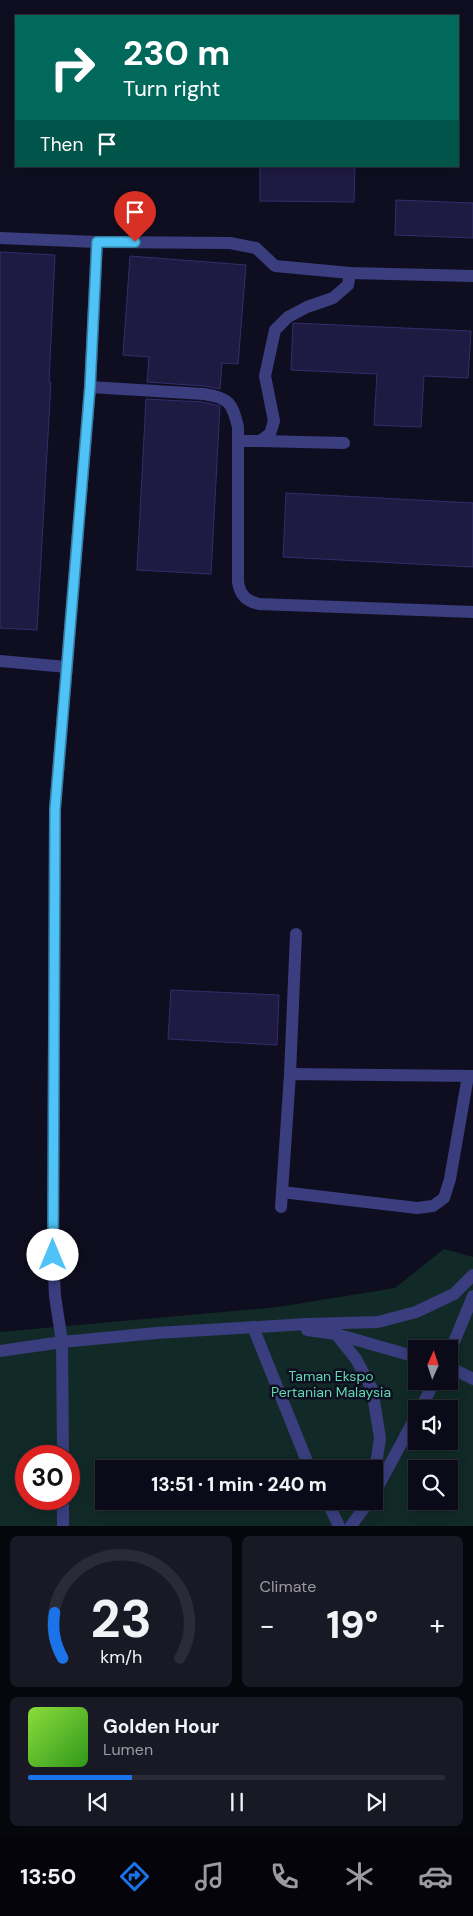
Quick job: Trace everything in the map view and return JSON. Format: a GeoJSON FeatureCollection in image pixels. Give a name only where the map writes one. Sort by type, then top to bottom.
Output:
{"type":"FeatureCollection","features":[{"type":"Feature","properties":{"kind":"street"},"geometry":{"type":"LineString","coordinates":[[0,238],[97,242],[230,243],[256,248],[275,266],[350,273],[473,276]]}},
{"type":"Feature","properties":{"kind":"street"},"geometry":{"type":"LineString","coordinates":[[63,1445],[62,1342],[55,1296],[53,1255],[55,809],[90,387],[97,242]]}},
{"type":"Feature","properties":{"kind":"street"},"geometry":{"type":"LineString","coordinates":[[260,441],[270,434],[274,421],[265,376],[275,330],[288,317],[307,307],[333,298],[348,285],[350,273]]}},
{"type":"Feature","properties":{"kind":"street"},"geometry":{"type":"LineString","coordinates":[[90,387],[220,397],[230,405],[235,417],[238,441],[238,582],[239,590],[251,602],[259,604],[473,612]]}},
{"type":"Feature","properties":{"kind":"street"},"geometry":{"type":"LineString","coordinates":[[238,441],[344,443]]}},
{"type":"Feature","properties":{"kind":"street"},"geometry":{"type":"LineString","coordinates":[[0,661],[67,667]]}},
{"type":"Feature","properties":{"kind":"street"},"geometry":{"type":"LineString","coordinates":[[281,1207],[290,1074],[296,934]]}},
{"type":"Feature","properties":{"kind":"street"},"geometry":{"type":"LineString","coordinates":[[282,1192],[417,1208],[434,1206],[444,1198],[450,1179],[471,1076],[290,1074]]}},
{"type":"Feature","properties":{"kind":"street"},"geometry":{"type":"LineString","coordinates":[[0,1351],[62,1342],[156,1333],[378,1322],[416,1312],[454,1294],[473,1275]]}},
{"type":"Feature","properties":{"kind":"street"},"geometry":{"type":"LineString","coordinates":[[455,1340],[473,1296]]}},
{"type":"Feature","properties":{"kind":"street"},"geometry":{"type":"LineString","coordinates":[[253,1327],[306,1460]]}},
{"type":"Feature","properties":{"kind":"street"},"geometry":{"type":"LineString","coordinates":[[275,1327],[336,1334],[408,1355]]}},
{"type":"Feature","properties":{"kind":"street"},"geometry":{"type":"LineString","coordinates":[[336,1334],[356,1359],[372,1389],[380,1438],[377,1460]]}},
{"type":"Feature","properties":{"kind":"street"},"geometry":{"type":"LineString","coordinates":[[458,1372],[473,1379]]}},
{"type":"Feature","properties":{"kind":"street"},"geometry":{"type":"LineString","coordinates":[[383,1477],[408,1431]]}},
{"type":"Feature","properties":{"kind":"street"},"geometry":{"type":"LineString","coordinates":[[63,1510],[63,1526]]}},
{"type":"Feature","properties":{"kind":"street"},"geometry":{"type":"LineString","coordinates":[[331,1510],[339,1526]]}},
{"type":"Feature","properties":{"kind":"street"},"geometry":{"type":"LineString","coordinates":[[351,1526],[363,1510]]}},
{"type":"Feature","properties":{"kind":"green space","name":"Taman Ekspo Pertanian Malaysia"},"geometry":{"type":"Polygon","coordinates":[[[444,1249],[473,1257],[473,1526],[0,1526],[0,1332],[278,1307],[395,1288],[444,1249]]]}},
{"type":"Feature","properties":{"kind":"building"},"geometry":{"type":"Polygon","coordinates":[[[260,167],[355,167],[354,202],[260,201],[260,167]]]}},
{"type":"Feature","properties":{"kind":"building"},"geometry":{"type":"Polygon","coordinates":[[[396,200],[473,203],[473,238],[395,235],[396,200]]]}},
{"type":"Feature","properties":{"kind":"building"},"geometry":{"type":"Polygon","coordinates":[[[0,252],[55,255],[49,382],[51,382],[37,630],[0,628],[0,252]]]}},
{"type":"Feature","properties":{"kind":"building"},"geometry":{"type":"Polygon","coordinates":[[[130,256],[246,265],[238,364],[222,363],[220,389],[147,382],[149,357],[123,355],[130,256]]]}},
{"type":"Feature","properties":{"kind":"building"},"geometry":{"type":"Polygon","coordinates":[[[293,323],[471,331],[468,378],[424,376],[421,427],[374,425],[377,374],[291,370],[293,323]]]}},
{"type":"Feature","properties":{"kind":"building"},"geometry":{"type":"Polygon","coordinates":[[[146,399],[203,402],[220,406],[211,574],[137,570],[146,399]]]}},
{"type":"Feature","properties":{"kind":"building"},"geometry":{"type":"Polygon","coordinates":[[[286,493],[473,503],[473,567],[283,557],[286,493]]]}},
{"type":"Feature","properties":{"kind":"building"},"geometry":{"type":"Polygon","coordinates":[[[171,990],[279,995],[277,1045],[168,1039],[171,990]]]}},
{"type":"Feature","properties":{"kind":"route"},"geometry":{"type":"LineString","coordinates":[[53,1255],[55,809],[90,387],[97,242],[135,242]]}}]}
